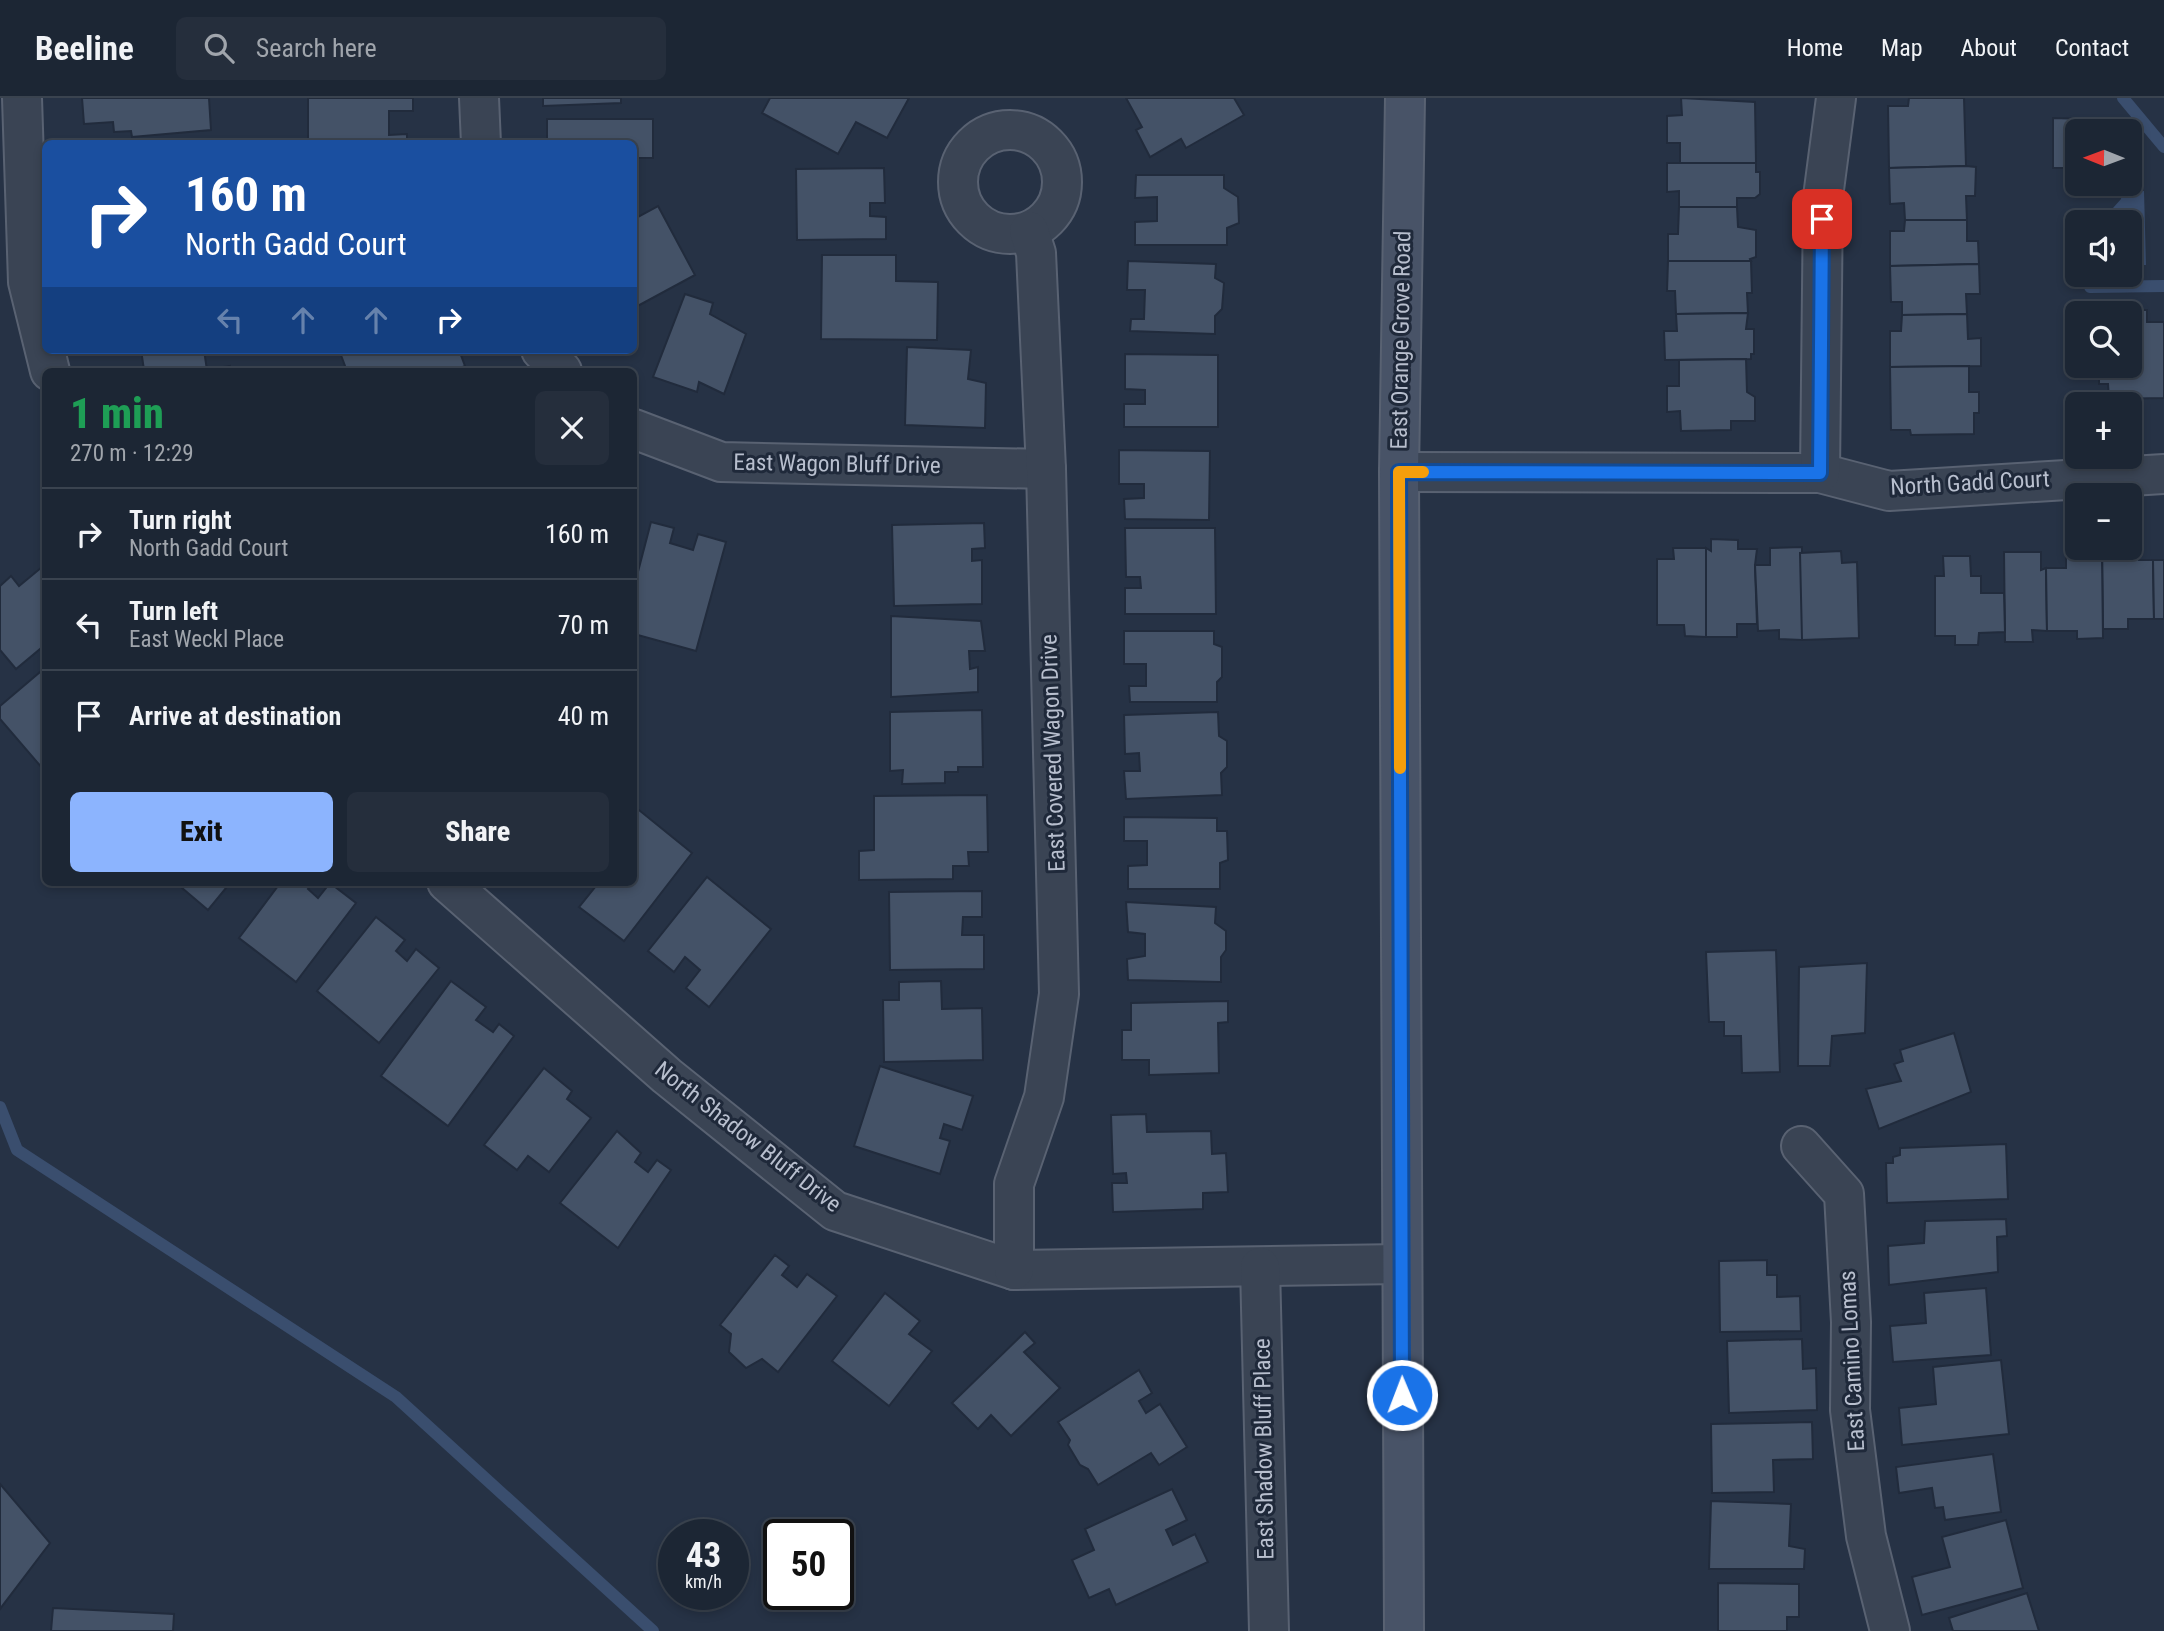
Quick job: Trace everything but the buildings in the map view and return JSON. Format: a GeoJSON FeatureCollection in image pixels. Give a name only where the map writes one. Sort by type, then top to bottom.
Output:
{"type":"FeatureCollection","features":[{"type":"Feature","properties":{"kind":"main road","name":"East Orange Grove Road"},"geometry":{"type":"LineString","coordinates":[[1404,1631],[1399,472],[1405,98]]}},
{"type":"Feature","properties":{"kind":"street"},"geometry":{"type":"LineString","coordinates":[[22,98],[28,282],[42,339]]}},
{"type":"Feature","properties":{"kind":"street"},"geometry":{"type":"LineString","coordinates":[[479,98],[481,140]]}},
{"type":"Feature","properties":{"kind":"street"},"geometry":{"type":"LineString","coordinates":[[1820,473],[1823,197],[1836,98]]}},
{"type":"Feature","properties":{"kind":"street","name":"East Covered Wagon Drive"},"geometry":{"type":"LineString","coordinates":[[1014,1270],[1014,1184],[1044,1097],[1059,994],[1037,254],[1028,231]]}},
{"type":"Feature","properties":{"kind":"street"},"geometry":{"type":"LineString","coordinates":[[545,354],[559,368]]}},
{"type":"Feature","properties":{"kind":"street","name":"East Wagon Bluff Drive"},"geometry":{"type":"LineString","coordinates":[[637,430],[721,462],[1045,470]]}},
{"type":"Feature","properties":{"kind":"street","name":"North Gadd Court"},"geometry":{"type":"LineString","coordinates":[[1399,472],[1820,473],[1889,491],[2164,474]]}},
{"type":"Feature","properties":{"kind":"street","name":"North Shadow Bluff Drive"},"geometry":{"type":"LineString","coordinates":[[452,886],[667,1076],[835,1211],[1014,1270],[1401,1264]]}},
{"type":"Feature","properties":{"kind":"street","name":"East Camino Lomas"},"geometry":{"type":"LineString","coordinates":[[1801,1146],[1844,1194],[1851,1322],[1850,1410],[1866,1536],[1890,1631]]}},
{"type":"Feature","properties":{"kind":"street","name":"East Shadow Bluff Place"},"geometry":{"type":"LineString","coordinates":[[1260,1267],[1269,1631]]}},
{"type":"Feature","properties":{"kind":"water"},"geometry":{"type":"Polygon","coordinates":[[[2142,191],[2146,265],[2142,265],[2142,210],[2113,208],[2121,196],[2142,196],[2142,191]]]}},
{"type":"Feature","properties":{"kind":"waterway"},"geometry":{"type":"LineString","coordinates":[[2123,98],[2164,147]]}},
{"type":"Feature","properties":{"kind":"waterway"},"geometry":{"type":"LineString","coordinates":[[2142,286],[2164,286]]}},
{"type":"Feature","properties":{"kind":"waterway"},"geometry":{"type":"LineString","coordinates":[[0,1107],[17,1150],[396,1397],[653,1631]]}},
{"type":"Feature","properties":{"kind":"slow traffic"},"geometry":{"type":"LineString","coordinates":[[1400,768],[1399,472],[1423,472]]}},
{"type":"Feature","properties":{"kind":"route"},"geometry":{"type":"LineString","coordinates":[[1402,1395],[1399,472],[1820,473],[1822,219]]}}]}
